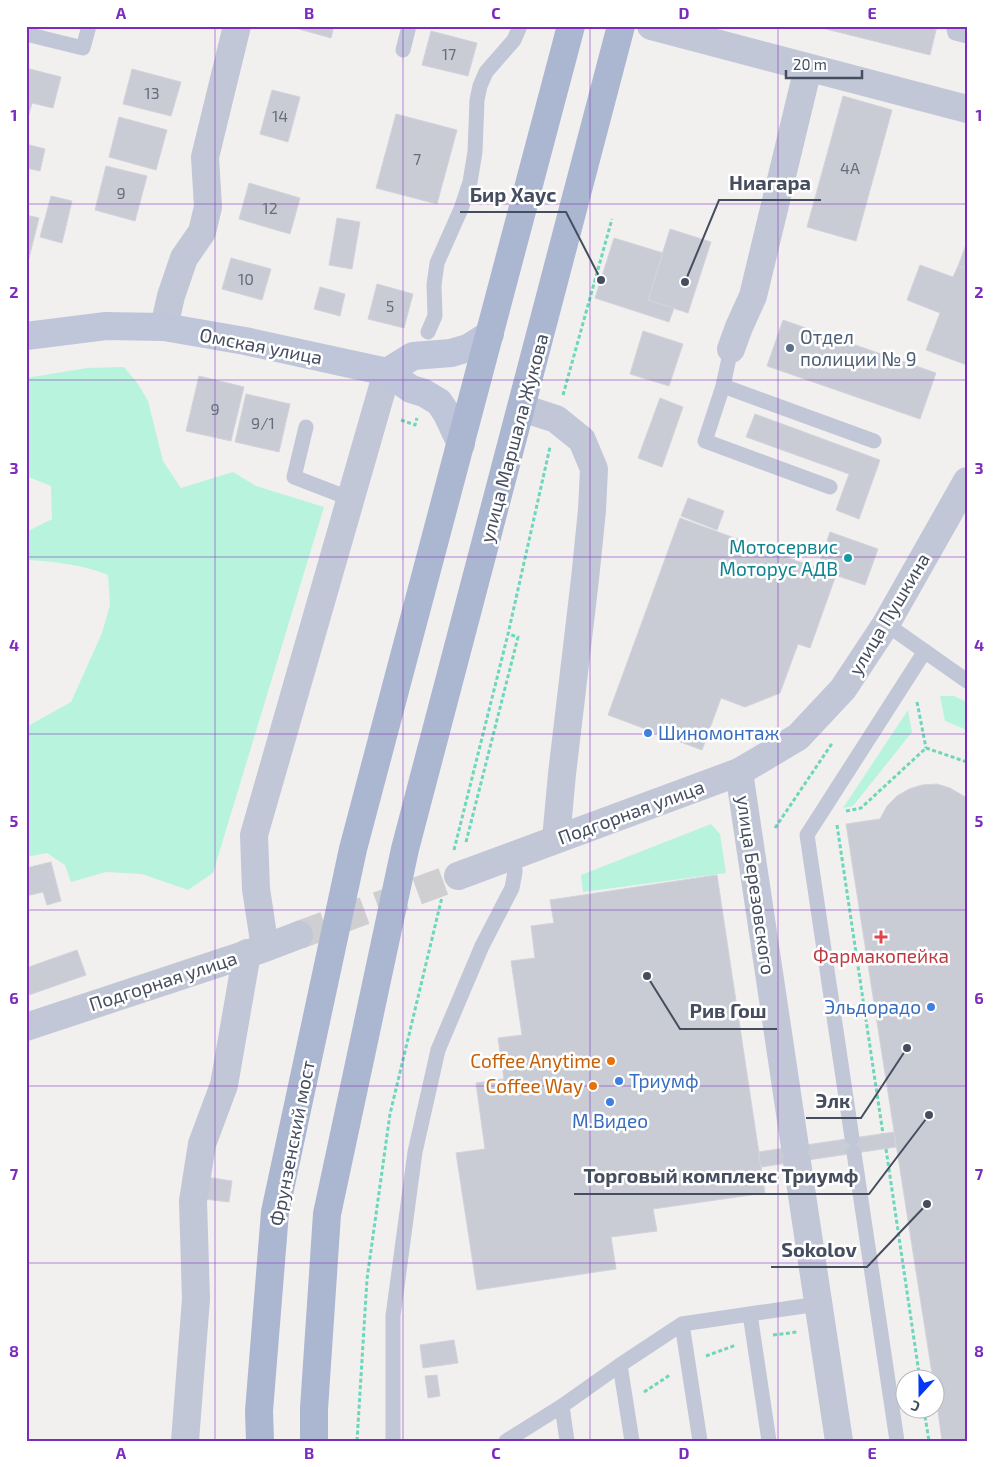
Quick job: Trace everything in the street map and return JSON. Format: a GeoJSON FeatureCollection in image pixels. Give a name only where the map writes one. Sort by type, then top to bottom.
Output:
{"type":"FeatureCollection","features":[{"type":"Feature","properties":{"kind":"main road"},"geometry":{"type":"LineString","coordinates":[[461,444],[571,26]]}},
{"type":"Feature","properties":{"kind":"main road","name":"улица Маршала Жукова"},"geometry":{"type":"LineString","coordinates":[[314,1441],[314,1408],[327,1214],[405,849],[621,26]]}},
{"type":"Feature","properties":{"kind":"main road","name":"Омская улица"},"geometry":{"type":"LineString","coordinates":[[26,336],[106,326],[164,327],[245,341],[387,372],[411,389],[424,393],[439,402],[447,414],[461,444]]}},
{"type":"Feature","properties":{"kind":"main road"},"geometry":{"type":"LineString","coordinates":[[387,372],[413,356],[450,353],[468,348],[490,334]]}},
{"type":"Feature","properties":{"kind":"main road","name":"Фрунзенский мост"},"geometry":{"type":"LineString","coordinates":[[260,1441],[259,1411],[275,1212],[353,849],[461,444]]}},
{"type":"Feature","properties":{"kind":"street"},"geometry":{"type":"LineString","coordinates":[[164,327],[171,296],[184,258],[202,232],[208,207],[205,156],[237,26]]}},
{"type":"Feature","properties":{"kind":"street"},"geometry":{"type":"LineString","coordinates":[[651,26],[967,109]]}},
{"type":"Feature","properties":{"kind":"street"},"geometry":{"type":"LineString","coordinates":[[731,349],[738,326],[753,296],[808,68]]}},
{"type":"Feature","properties":{"kind":"street"},"geometry":{"type":"LineString","coordinates":[[186,1441],[196,1298],[193,1202],[202,1144],[224,1085],[256,951],[254,835],[387,372]]}},
{"type":"Feature","properties":{"kind":"street"},"geometry":{"type":"LineString","coordinates":[[522,408],[556,419],[582,440],[594,469],[585,579],[556,839]]}},
{"type":"Feature","properties":{"kind":"street","name":"улица Пушкина"},"geometry":{"type":"LineString","coordinates":[[798,737],[843,689],[886,624],[967,481]]}},
{"type":"Feature","properties":{"kind":"street","name":"Подгорная улица"},"geometry":{"type":"LineString","coordinates":[[456,864],[514,855],[739,772],[798,737]]}},
{"type":"Feature","properties":{"kind":"street","name":"улица Березовского"},"geometry":{"type":"LineString","coordinates":[[739,772],[839,1441]]}},
{"type":"Feature","properties":{"kind":"street","name":"Подгорная улица"},"geometry":{"type":"LineString","coordinates":[[26,1026],[256,951],[299,935]]}},
{"type":"Feature","properties":{"kind":"lane"},"geometry":{"type":"LineString","coordinates":[[26,34],[83,48],[89,26]]}},
{"type":"Feature","properties":{"kind":"lane"},"geometry":{"type":"LineString","coordinates":[[403,50],[409,26]]}},
{"type":"Feature","properties":{"kind":"lane"},"geometry":{"type":"LineString","coordinates":[[428,332],[435,316],[434,285],[437,263],[461,209],[470,182],[477,100],[480,86],[486,72],[514,40],[520,26]]}},
{"type":"Feature","properties":{"kind":"lane"},"geometry":{"type":"LineString","coordinates":[[953,26],[955,33],[967,36]]}},
{"type":"Feature","properties":{"kind":"lane"},"geometry":{"type":"LineString","coordinates":[[731,349],[723,386],[705,441],[830,487]]}},
{"type":"Feature","properties":{"kind":"lane"},"geometry":{"type":"LineString","coordinates":[[723,386],[874,441]]}},
{"type":"Feature","properties":{"kind":"lane"},"geometry":{"type":"LineString","coordinates":[[306,427],[294,477],[351,499]]}},
{"type":"Feature","properties":{"kind":"lane"},"geometry":{"type":"LineString","coordinates":[[886,624],[967,681]]}},
{"type":"Feature","properties":{"kind":"lane"},"geometry":{"type":"LineString","coordinates":[[897,1441],[807,835],[925,651]]}},
{"type":"Feature","properties":{"kind":"lane"},"geometry":{"type":"LineString","coordinates":[[393,1441],[393,1316],[415,1152],[438,1050],[482,946],[512,888],[515,872],[514,855]]}},
{"type":"Feature","properties":{"kind":"lane"},"geometry":{"type":"LineString","coordinates":[[506,1441],[562,1406],[620,1364],[682,1324],[750,1314],[820,1316]]}},
{"type":"Feature","properties":{"kind":"lane"},"geometry":{"type":"LineString","coordinates":[[750,1314],[769,1441]]}},
{"type":"Feature","properties":{"kind":"lane"},"geometry":{"type":"LineString","coordinates":[[682,1324],[700,1441]]}},
{"type":"Feature","properties":{"kind":"lane"},"geometry":{"type":"LineString","coordinates":[[620,1364],[632,1441]]}},
{"type":"Feature","properties":{"kind":"lane"},"geometry":{"type":"LineString","coordinates":[[562,1406],[567,1441]]}},
{"type":"Feature","properties":{"kind":"path"},"geometry":{"type":"LineString","coordinates":[[456,864],[556,419],[612,219]]}},
{"type":"Feature","properties":{"kind":"path"},"geometry":{"type":"LineString","coordinates":[[400,420],[415,424]]}},
{"type":"Feature","properties":{"kind":"path"},"geometry":{"type":"LineString","coordinates":[[466,842],[518,637],[508,634]]}},
{"type":"Feature","properties":{"kind":"path"},"geometry":{"type":"LineString","coordinates":[[916,697],[926,748]]}},
{"type":"Feature","properties":{"kind":"path"},"geometry":{"type":"LineString","coordinates":[[926,748],[967,762]]}},
{"type":"Feature","properties":{"kind":"path"},"geometry":{"type":"LineString","coordinates":[[861,808],[926,748]]}},
{"type":"Feature","properties":{"kind":"path"},"geometry":{"type":"LineString","coordinates":[[837,822],[883,1134]]}},
{"type":"Feature","properties":{"kind":"path"},"geometry":{"type":"LineString","coordinates":[[886,1149],[919,1370]]}},
{"type":"Feature","properties":{"kind":"path"},"geometry":{"type":"LineString","coordinates":[[626,1404],[688,1362],[820,1316]]}},
{"type":"Feature","properties":{"kind":"path"},"geometry":{"type":"LineString","coordinates":[[926,1420],[929,1441]]}},
{"type":"Feature","properties":{"kind":"green space"},"geometry":{"type":"Polygon","coordinates":[[[124,367],[138,384],[148,401],[163,461],[181,488],[233,472],[256,486],[324,507],[213,873],[188,890],[142,874],[106,872],[71,882],[65,865],[47,853],[26,857],[26,727],[71,702],[102,633],[110,605],[108,575],[68,564],[26,560],[26,532],[52,519],[51,486],[26,476],[26,378],[87,368],[124,367]]]}},
{"type":"Feature","properties":{"kind":"green space"},"geometry":{"type":"Polygon","coordinates":[[[940,696],[954,696],[967,702],[967,730],[945,721],[940,696]]]}},
{"type":"Feature","properties":{"kind":"green space"},"geometry":{"type":"Polygon","coordinates":[[[908,710],[912,732],[853,806],[843,808],[908,710]]]}},
{"type":"Feature","properties":{"kind":"green space"},"geometry":{"type":"Polygon","coordinates":[[[711,824],[720,834],[726,873],[583,892],[581,875],[711,824]]]}},
{"type":"Feature","properties":{"kind":"building"},"geometry":{"type":"Polygon","coordinates":[[[288,26],[334,26],[331,38],[288,26]]]}},
{"type":"Feature","properties":{"kind":"building"},"geometry":{"type":"Polygon","coordinates":[[[814,26],[937,26],[930,55],[814,26]]]}},
{"type":"Feature","properties":{"kind":"building"},"geometry":{"type":"Polygon","coordinates":[[[431,31],[477,43],[468,76],[422,65],[431,31]]]}},
{"type":"Feature","properties":{"kind":"building"},"geometry":{"type":"Polygon","coordinates":[[[26,68],[61,77],[53,108],[32,103],[26,125],[26,68]]]}},
{"type":"Feature","properties":{"kind":"building"},"geometry":{"type":"Polygon","coordinates":[[[132,69],[181,82],[171,116],[123,104],[132,69]]]}},
{"type":"Feature","properties":{"kind":"building"},"geometry":{"type":"Polygon","coordinates":[[[272,90],[300,97],[288,142],[260,134],[272,90]]]}},
{"type":"Feature","properties":{"kind":"building"},"geometry":{"type":"Polygon","coordinates":[[[843,96],[892,110],[856,241],[807,227],[843,96]]]}},
{"type":"Feature","properties":{"kind":"building"},"geometry":{"type":"Polygon","coordinates":[[[396,114],[457,130],[437,204],[376,188],[396,114]]]}},
{"type":"Feature","properties":{"kind":"building"},"geometry":{"type":"Polygon","coordinates":[[[119,117],[167,130],[156,170],[109,157],[119,117]]]}},
{"type":"Feature","properties":{"kind":"building"},"geometry":{"type":"Polygon","coordinates":[[[26,144],[45,149],[40,171],[26,168],[26,144]]]}},
{"type":"Feature","properties":{"kind":"building"},"geometry":{"type":"Polygon","coordinates":[[[106,166],[147,176],[135,221],[95,210],[106,166]]]}},
{"type":"Feature","properties":{"kind":"building"},"geometry":{"type":"Polygon","coordinates":[[[249,183],[300,198],[290,234],[239,219],[249,183]]]}},
{"type":"Feature","properties":{"kind":"building"},"geometry":{"type":"Polygon","coordinates":[[[51,196],[72,201],[62,243],[40,237],[51,196]]]}},
{"type":"Feature","properties":{"kind":"building"},"geometry":{"type":"Polygon","coordinates":[[[26,215],[39,218],[26,270],[26,215]]]}},
{"type":"Feature","properties":{"kind":"building"},"geometry":{"type":"Polygon","coordinates":[[[337,218],[360,222],[352,269],[329,265],[337,218]]]}},
{"type":"Feature","properties":{"kind":"building"},"geometry":{"type":"Polygon","coordinates":[[[670,229],[711,242],[688,313],[648,300],[670,229]]]}},
{"type":"Feature","properties":{"kind":"building"},"geometry":{"type":"Polygon","coordinates":[[[614,238],[663,253],[648,300],[674,308],[669,322],[595,298],[614,238]]]}},
{"type":"Feature","properties":{"kind":"building"},"geometry":{"type":"Polygon","coordinates":[[[967,242],[967,269],[958,266],[967,242]]]}},
{"type":"Feature","properties":{"kind":"building"},"geometry":{"type":"Polygon","coordinates":[[[231,258],[271,269],[262,300],[222,289],[231,258]]]}},
{"type":"Feature","properties":{"kind":"building"},"geometry":{"type":"Polygon","coordinates":[[[920,265],[953,277],[958,266],[967,269],[967,365],[926,350],[940,313],[907,300],[920,265]]]}},
{"type":"Feature","properties":{"kind":"building"},"geometry":{"type":"Polygon","coordinates":[[[377,284],[413,294],[404,328],[368,319],[377,284]]]}},
{"type":"Feature","properties":{"kind":"building"},"geometry":{"type":"Polygon","coordinates":[[[320,287],[345,294],[340,316],[314,309],[320,287]]]}},
{"type":"Feature","properties":{"kind":"building"},"geometry":{"type":"Polygon","coordinates":[[[783,320],[936,373],[920,419],[767,366],[783,320]]]}},
{"type":"Feature","properties":{"kind":"building"},"geometry":{"type":"Polygon","coordinates":[[[643,331],[683,344],[669,386],[630,374],[643,331]]]}},
{"type":"Feature","properties":{"kind":"building"},"geometry":{"type":"Polygon","coordinates":[[[199,376],[244,387],[231,441],[186,431],[199,376]]]}},
{"type":"Feature","properties":{"kind":"building"},"geometry":{"type":"Polygon","coordinates":[[[246,394],[290,404],[279,452],[235,442],[246,394]]]}},
{"type":"Feature","properties":{"kind":"building"},"geometry":{"type":"Polygon","coordinates":[[[660,398],[683,407],[662,467],[638,458],[660,398]]]}},
{"type":"Feature","properties":{"kind":"building"},"geometry":{"type":"Polygon","coordinates":[[[755,414],[880,460],[859,519],[836,510],[849,474],[746,437],[755,414]]]}},
{"type":"Feature","properties":{"kind":"building"},"geometry":{"type":"Polygon","coordinates":[[[688,498],[724,511],[717,530],[681,516],[688,498]]]}},
{"type":"Feature","properties":{"kind":"building"},"geometry":{"type":"Polygon","coordinates":[[[680,518],[836,575],[810,648],[798,644],[780,693],[745,707],[721,698],[702,750],[608,715],[680,518]]]}},
{"type":"Feature","properties":{"kind":"building","name":"Мотосервис Моторус АДВ"},"geometry":{"type":"Polygon","coordinates":[[[830,532],[878,549],[865,585],[817,569],[830,532]]]}},
{"type":"Feature","properties":{"kind":"building"},"geometry":{"type":"Polygon","coordinates":[[[937,784],[950,788],[967,798],[967,1441],[942,1441],[939,1420],[946,1420],[946,1370],[931,1370],[846,824],[880,819],[887,806],[897,796],[909,789],[922,785],[937,784]]]}},
{"type":"Feature","properties":{"kind":"building"},"geometry":{"type":"Polygon","coordinates":[[[51,862],[61,901],[47,905],[43,892],[26,896],[26,868],[51,862]]]}},
{"type":"Feature","properties":{"kind":"building","name":"Триумф"},"geometry":{"type":"Polygon","coordinates":[[[717,875],[765,1193],[653,1209],[657,1231],[611,1237],[616,1269],[477,1290],[456,1153],[485,1149],[476,1083],[504,1079],[498,1038],[522,1035],[511,961],[535,958],[531,926],[554,923],[550,900],[717,875]]]}},
{"type":"Feature","properties":{"kind":"building"},"geometry":{"type":"Polygon","coordinates":[[[77,950],[86,975],[26,996],[26,968],[77,950]]]}},
{"type":"Feature","properties":{"kind":"building"},"geometry":{"type":"Polygon","coordinates":[[[894,1132],[896,1147],[761,1167],[758,1152],[894,1132]]]}},
{"type":"Feature","properties":{"kind":"building"},"geometry":{"type":"Polygon","coordinates":[[[206,1177],[232,1181],[229,1202],[204,1199],[206,1177]]]}},
{"type":"Feature","properties":{"kind":"building"},"geometry":{"type":"Polygon","coordinates":[[[454,1340],[458,1363],[423,1368],[420,1345],[454,1340]]]}},
{"type":"Feature","properties":{"kind":"building"},"geometry":{"type":"Polygon","coordinates":[[[437,1375],[440,1396],[428,1398],[425,1376],[437,1375]]]}},
{"type":"Feature","properties":{"kind":"tunnel"},"geometry":{"type":"LineString","coordinates":[[299,935],[458,876]]}},
{"type":"Feature","properties":{"kind":"place","name":"Бир Хаус"},"geometry":{"type":"Point","coordinates":[601,280]}},
{"type":"Feature","properties":{"kind":"place","name":"Ниагара"},"geometry":{"type":"Point","coordinates":[685,282]}},
{"type":"Feature","properties":{"kind":"place","name":"Отдел полиции № 9"},"geometry":{"type":"Point","coordinates":[790,348]}},
{"type":"Feature","properties":{"kind":"place","name":"Мотосервис Моторус АДВ"},"geometry":{"type":"Point","coordinates":[848,558]}},
{"type":"Feature","properties":{"kind":"place","name":"Шиномонтаж"},"geometry":{"type":"Point","coordinates":[648,733]}},
{"type":"Feature","properties":{"kind":"place","name":"Фармакопейка"},"geometry":{"type":"Point","coordinates":[881,937]}},
{"type":"Feature","properties":{"kind":"place","name":"Рив Гош"},"geometry":{"type":"Point","coordinates":[647,976]}},
{"type":"Feature","properties":{"kind":"place","name":"Эльдорадо"},"geometry":{"type":"Point","coordinates":[931,1007]}},
{"type":"Feature","properties":{"kind":"place","name":"Элк"},"geometry":{"type":"Point","coordinates":[907,1048]}},
{"type":"Feature","properties":{"kind":"place","name":"Coffee Anytime"},"geometry":{"type":"Point","coordinates":[611,1061]}},
{"type":"Feature","properties":{"kind":"place","name":"Триумф"},"geometry":{"type":"Point","coordinates":[619,1081]}},
{"type":"Feature","properties":{"kind":"place","name":"Coffee Way"},"geometry":{"type":"Point","coordinates":[593,1086]}},
{"type":"Feature","properties":{"kind":"place","name":"М.Видео"},"geometry":{"type":"Point","coordinates":[610,1102]}},
{"type":"Feature","properties":{"kind":"place","name":"Торговый комплекс Триумф"},"geometry":{"type":"Point","coordinates":[929,1115]}},
{"type":"Feature","properties":{"kind":"place","name":"Sokolov"},"geometry":{"type":"Point","coordinates":[927,1204]}}]}
